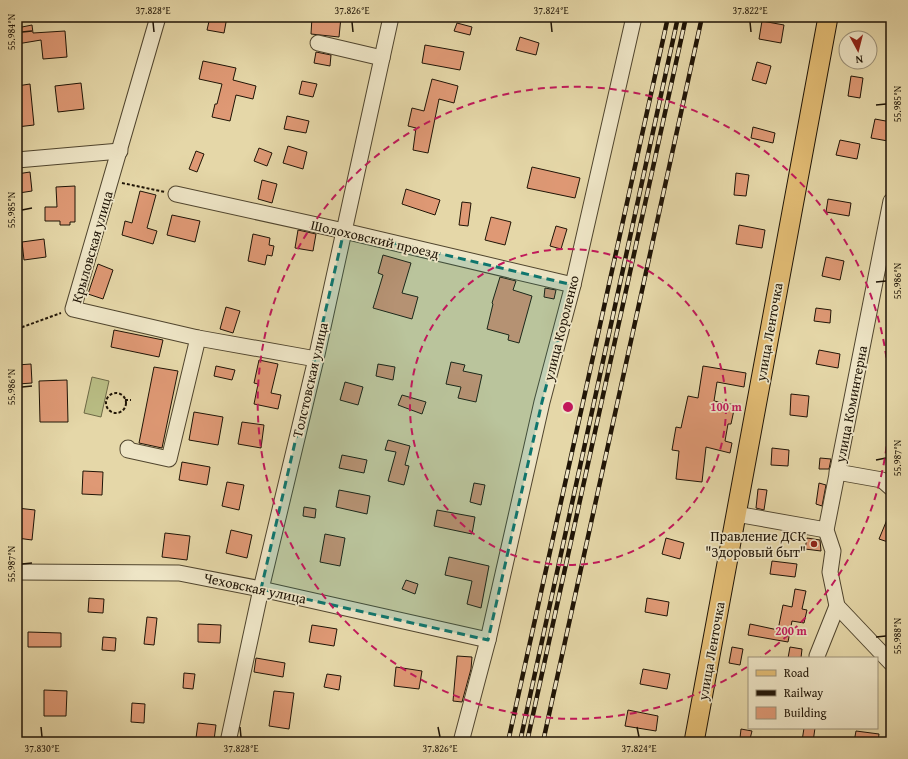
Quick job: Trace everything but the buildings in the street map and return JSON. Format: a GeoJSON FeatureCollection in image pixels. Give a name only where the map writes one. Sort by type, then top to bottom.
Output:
{"type":"FeatureCollection","features":[{"type":"Feature","properties":{"kind":"main road","name":"улица Ленточка"},"geometry":{"type":"LineString","coordinates":[[694,742],[828,17]]}},
{"type":"Feature","properties":{"kind":"street","name":"Крыловская улица"},"geometry":{"type":"LineString","coordinates":[[158,17],[74,309],[175,337],[198,338],[316,359]]}},
{"type":"Feature","properties":{"kind":"street","name":"Толстовская улица"},"geometry":{"type":"LineString","coordinates":[[228,742],[261,589],[316,359],[391,17]]}},
{"type":"Feature","properties":{"kind":"street","name":"улица Короленко"},"geometry":{"type":"LineString","coordinates":[[461,742],[488,640],[542,402],[573,285],[634,17]]}},
{"type":"Feature","properties":{"kind":"street"},"geometry":{"type":"LineString","coordinates":[[318,43],[382,58]]}},
{"type":"Feature","properties":{"kind":"street"},"geometry":{"type":"LineString","coordinates":[[17,160],[120,151]]}},
{"type":"Feature","properties":{"kind":"street","name":"Шолоховский проезд"},"geometry":{"type":"LineString","coordinates":[[176,194],[344,231],[573,285]]}},
{"type":"Feature","properties":{"kind":"street","name":"улица Коминтерна"},"geometry":{"type":"LineString","coordinates":[[837,606],[830,572],[833,551],[826,530],[891,201]]}},
{"type":"Feature","properties":{"kind":"street"},"geometry":{"type":"LineString","coordinates":[[128,448],[128,450],[169,459],[198,338]]}},
{"type":"Feature","properties":{"kind":"street"},"geometry":{"type":"LineString","coordinates":[[837,472],[882,480],[891,488]]}},
{"type":"Feature","properties":{"kind":"street"},"geometry":{"type":"LineString","coordinates":[[736,514],[826,530]]}},
{"type":"Feature","properties":{"kind":"street","name":"Чеховская улица"},"geometry":{"type":"LineString","coordinates":[[17,572],[179,573],[261,589],[488,640]]}},
{"type":"Feature","properties":{"kind":"street"},"geometry":{"type":"LineString","coordinates":[[817,656],[837,606],[891,663]]}},
{"type":"Feature","properties":{"kind":"path"},"geometry":{"type":"LineString","coordinates":[[111,181],[176,194]]}},
{"type":"Feature","properties":{"kind":"path"},"geometry":{"type":"LineString","coordinates":[[17,329],[74,309]]}},
{"type":"Feature","properties":{"kind":"path"},"geometry":{"type":"LineString","coordinates":[[116,393],[122,395],[125,400],[125,407],[116,413],[108,408],[106,398],[109,395],[116,393]]}},
{"type":"Feature","properties":{"kind":"path"},"geometry":{"type":"LineString","coordinates":[[125,400],[131,400]]}},
{"type":"Feature","properties":{"kind":"highlighted area"},"geometry":{"type":"Polygon","coordinates":[[[344,231],[573,285],[542,402],[488,640],[261,589],[344,231]]]}},
{"type":"Feature","properties":{"kind":"green space"},"geometry":{"type":"Polygon","coordinates":[[[92,377],[109,381],[101,417],[84,413],[92,377]]]}},
{"type":"Feature","properties":{"kind":"railway"},"geometry":{"type":"LineString","coordinates":[[508,742],[668,17]]}},
{"type":"Feature","properties":{"kind":"railway"},"geometry":{"type":"LineString","coordinates":[[520,742],[678,17]]}},
{"type":"Feature","properties":{"kind":"railway"},"geometry":{"type":"LineString","coordinates":[[527,742],[686,17]]}},
{"type":"Feature","properties":{"kind":"railway"},"geometry":{"type":"LineString","coordinates":[[543,742],[702,17]]}},
{"type":"Feature","properties":{"kind":"place","name":"Правление ДСК \"Здоровый быт\""},"geometry":{"type":"Point","coordinates":[814,544]}}]}
